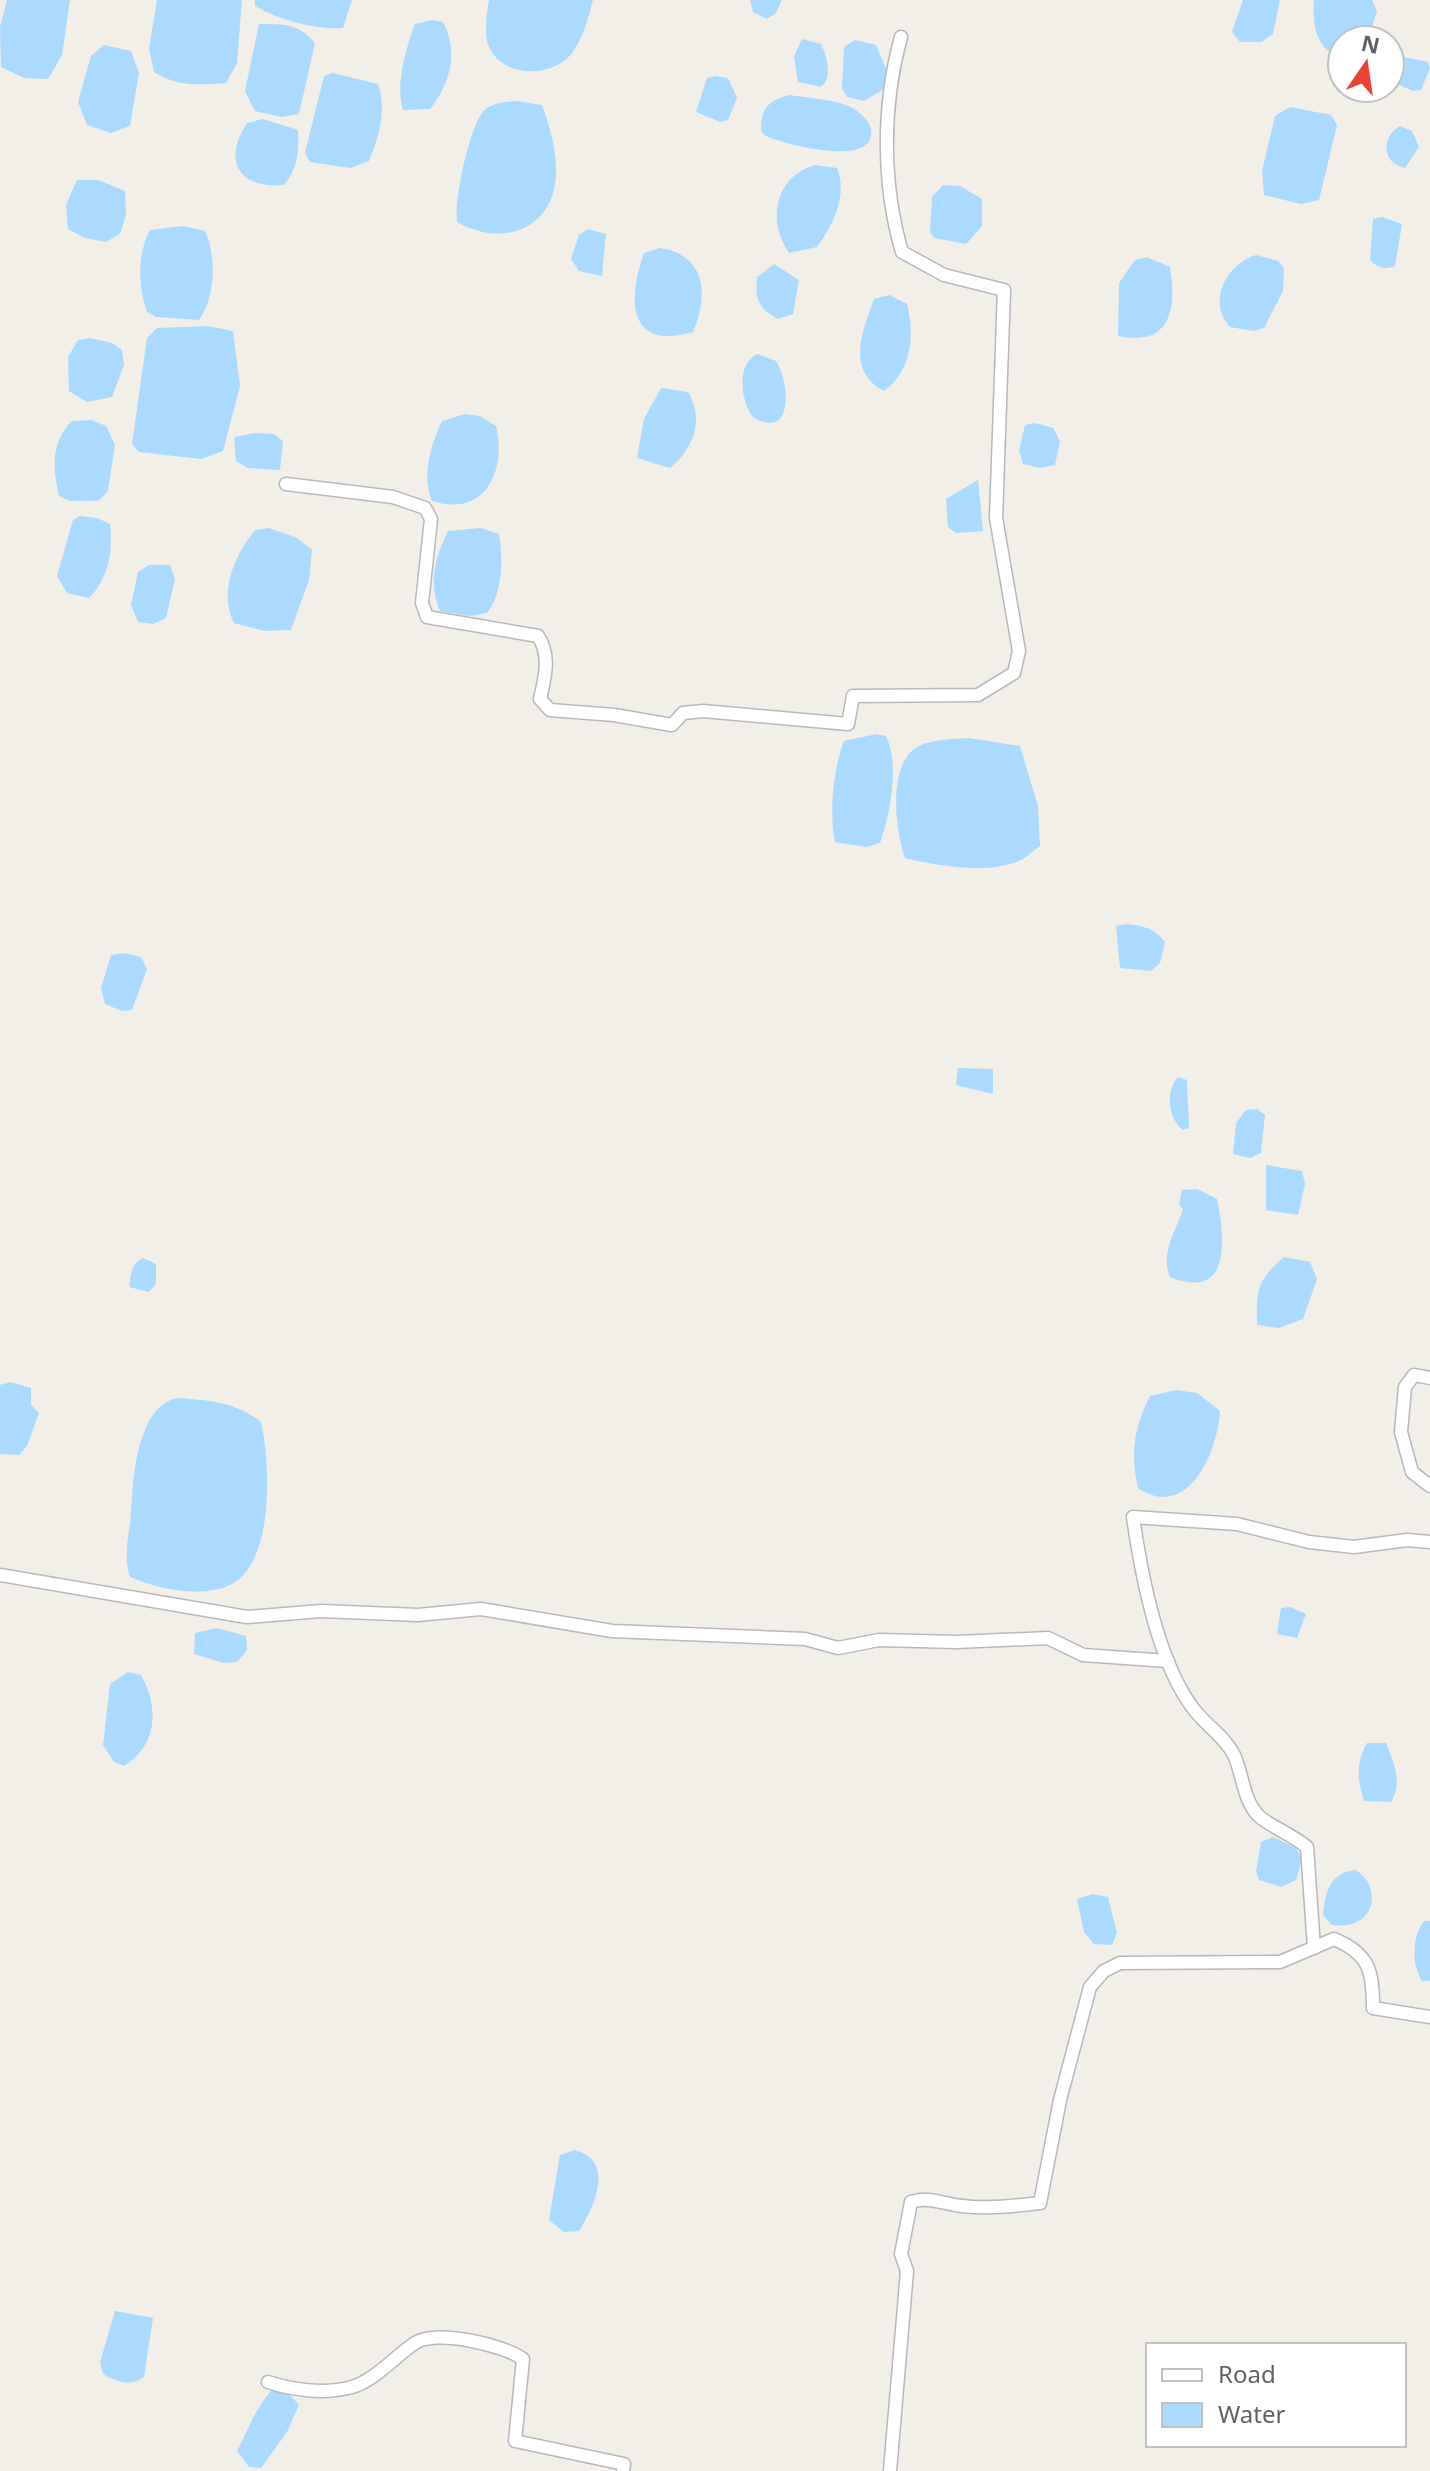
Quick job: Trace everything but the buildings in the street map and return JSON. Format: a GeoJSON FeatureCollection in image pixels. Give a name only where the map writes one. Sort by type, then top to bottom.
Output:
{"type":"FeatureCollection","features":[{"type":"Feature","properties":{"kind":"street"},"geometry":{"type":"LineString","coordinates":[[286,484],[393,497],[425,508],[431,519],[422,603],[427,617],[538,636],[544,646],[546,671],[540,699],[550,710],[614,715],[672,725],[683,713],[703,711],[848,724],[853,696],[978,695],[1002,682],[1014,673],[1019,651],[996,518],[1004,290],[944,275],[902,252],[890,211],[887,157],[892,69],[901,37]]}},
{"type":"Feature","properties":{"kind":"street"},"geometry":{"type":"LineString","coordinates":[[1430,1378],[1414,1375],[1405,1387],[1400,1416],[1412,1472],[1430,1486]]}},
{"type":"Feature","properties":{"kind":"street"},"geometry":{"type":"LineString","coordinates":[[1314,1948],[1307,1847],[1289,1832],[1260,1817],[1245,1791],[1234,1755],[1191,1706],[1168,1661],[1133,1517],[1237,1524],[1309,1542],[1354,1547],[1407,1540],[1430,1542]]}},
{"type":"Feature","properties":{"kind":"street"},"geometry":{"type":"LineString","coordinates":[[0,1575],[247,1617],[321,1611],[418,1615],[481,1609],[612,1631],[805,1639],[838,1648],[879,1640],[956,1642],[1048,1638],[1083,1655],[1168,1661]]}},
{"type":"Feature","properties":{"kind":"street"},"geometry":{"type":"LineString","coordinates":[[890,2471],[907,2271],[901,2254],[911,2202],[921,2198],[962,2206],[1010,2207],[1040,2203],[1060,2100],[1075,2054],[1090,1987],[1104,1971],[1120,1963],[1280,1962],[1334,1939],[1356,1948],[1373,1976],[1373,2008],[1430,2017]]}},
{"type":"Feature","properties":{"kind":"street"},"geometry":{"type":"LineString","coordinates":[[268,2382],[301,2390],[350,2388],[391,2363],[417,2342],[432,2338],[499,2347],[523,2359],[515,2441],[624,2464],[623,2471]]}},
{"type":"Feature","properties":{"kind":"water"},"geometry":{"type":"Polygon","coordinates":[[[7,0],[70,0],[62,55],[48,79],[24,78],[1,67],[0,27],[7,0]]]}},
{"type":"Feature","properties":{"kind":"water"},"geometry":{"type":"Polygon","coordinates":[[[157,0],[242,0],[237,63],[226,83],[180,83],[154,72],[149,49],[157,0]]]}},
{"type":"Feature","properties":{"kind":"water"},"geometry":{"type":"Polygon","coordinates":[[[255,0],[352,0],[343,28],[332,28],[309,26],[275,16],[255,6],[255,0]]]}},
{"type":"Feature","properties":{"kind":"water"},"geometry":{"type":"Polygon","coordinates":[[[489,0],[593,0],[583,34],[572,53],[552,67],[527,71],[503,63],[488,44],[489,0]]]}},
{"type":"Feature","properties":{"kind":"water"},"geometry":{"type":"Polygon","coordinates":[[[750,0],[782,0],[776,13],[767,19],[753,12],[750,0]]]}},
{"type":"Feature","properties":{"kind":"water"},"geometry":{"type":"Polygon","coordinates":[[[1243,0],[1280,0],[1273,34],[1262,42],[1240,42],[1232,32],[1243,0]]]}},
{"type":"Feature","properties":{"kind":"water"},"geometry":{"type":"Polygon","coordinates":[[[1314,0],[1372,0],[1377,11],[1373,24],[1326,24],[1326,49],[1318,36],[1314,0]]]}},
{"type":"Feature","properties":{"kind":"water"},"geometry":{"type":"Polygon","coordinates":[[[432,20],[443,22],[448,33],[451,56],[447,78],[430,109],[403,110],[400,89],[405,55],[415,24],[432,20]]]}},
{"type":"Feature","properties":{"kind":"water"},"geometry":{"type":"Polygon","coordinates":[[[259,24],[296,28],[315,43],[299,114],[282,117],[255,111],[245,91],[259,24]]]}},
{"type":"Feature","properties":{"kind":"water"},"geometry":{"type":"Polygon","coordinates":[[[802,39],[821,44],[823,49],[828,72],[821,87],[798,82],[794,56],[802,39]]]}},
{"type":"Feature","properties":{"kind":"water"},"geometry":{"type":"Polygon","coordinates":[[[855,40],[876,45],[888,74],[884,89],[864,101],[847,97],[842,88],[844,47],[855,40]]]}},
{"type":"Feature","properties":{"kind":"water"},"geometry":{"type":"Polygon","coordinates":[[[104,45],[131,51],[139,73],[130,126],[111,133],[87,125],[78,102],[91,56],[104,45]]]}},
{"type":"Feature","properties":{"kind":"water"},"geometry":{"type":"Polygon","coordinates":[[[1406,57],[1428,62],[1430,68],[1421,90],[1406,88],[1406,57]]]}},
{"type":"Feature","properties":{"kind":"water"},"geometry":{"type":"Polygon","coordinates":[[[333,73],[378,84],[381,94],[381,123],[369,161],[351,168],[310,162],[305,153],[324,76],[333,73]]]}},
{"type":"Feature","properties":{"kind":"water"},"geometry":{"type":"Polygon","coordinates":[[[707,78],[728,78],[737,98],[728,120],[720,122],[696,112],[707,78]]]}},
{"type":"Feature","properties":{"kind":"water"},"geometry":{"type":"Polygon","coordinates":[[[789,95],[828,100],[854,109],[870,127],[869,142],[859,149],[827,151],[766,136],[761,131],[764,112],[771,103],[789,95]]]}},
{"type":"Feature","properties":{"kind":"water"},"geometry":{"type":"Polygon","coordinates":[[[517,101],[542,105],[554,150],[555,187],[549,204],[526,227],[494,234],[475,230],[457,222],[460,182],[472,134],[482,113],[489,107],[517,101]]]}},
{"type":"Feature","properties":{"kind":"water"},"geometry":{"type":"Polygon","coordinates":[[[1290,107],[1331,115],[1337,125],[1319,200],[1301,204],[1264,195],[1262,171],[1275,116],[1290,107]]]}},
{"type":"Feature","properties":{"kind":"water"},"geometry":{"type":"Polygon","coordinates":[[[263,119],[298,130],[297,159],[284,185],[256,182],[239,170],[236,149],[240,137],[247,123],[263,119]]]}},
{"type":"Feature","properties":{"kind":"water"},"geometry":{"type":"Polygon","coordinates":[[[1400,126],[1412,131],[1419,147],[1405,168],[1391,161],[1386,149],[1389,136],[1400,126]]]}},
{"type":"Feature","properties":{"kind":"water"},"geometry":{"type":"Polygon","coordinates":[[[815,165],[837,168],[840,199],[817,247],[789,253],[778,227],[778,202],[791,179],[815,165]]]}},
{"type":"Feature","properties":{"kind":"water"},"geometry":{"type":"Polygon","coordinates":[[[77,180],[98,180],[125,191],[126,215],[120,234],[106,242],[85,238],[68,229],[66,205],[77,180]]]}},
{"type":"Feature","properties":{"kind":"water"},"geometry":{"type":"Polygon","coordinates":[[[943,185],[960,186],[982,199],[982,226],[966,244],[934,238],[930,232],[932,197],[943,185]]]}},
{"type":"Feature","properties":{"kind":"water"},"geometry":{"type":"Polygon","coordinates":[[[1382,217],[1402,224],[1395,266],[1388,268],[1370,260],[1373,219],[1382,217]]]}},
{"type":"Feature","properties":{"kind":"water"},"geometry":{"type":"Polygon","coordinates":[[[183,226],[205,231],[209,241],[213,265],[211,289],[199,320],[156,317],[147,312],[142,292],[141,260],[150,230],[183,226]]]}},
{"type":"Feature","properties":{"kind":"water"},"geometry":{"type":"Polygon","coordinates":[[[588,229],[606,234],[602,276],[579,271],[571,259],[579,235],[588,229]]]}},
{"type":"Feature","properties":{"kind":"water"},"geometry":{"type":"Polygon","coordinates":[[[660,248],[687,259],[700,279],[701,304],[693,332],[672,336],[656,334],[644,328],[638,317],[635,288],[644,253],[660,248]]]}},
{"type":"Feature","properties":{"kind":"water"},"geometry":{"type":"Polygon","coordinates":[[[1256,255],[1278,261],[1284,268],[1283,291],[1264,328],[1254,331],[1230,327],[1220,306],[1223,285],[1236,266],[1256,255]]]}},
{"type":"Feature","properties":{"kind":"water"},"geometry":{"type":"Polygon","coordinates":[[[1147,257],[1170,267],[1172,297],[1166,322],[1149,336],[1118,336],[1119,283],[1135,260],[1147,257]]]}},
{"type":"Feature","properties":{"kind":"water"},"geometry":{"type":"Polygon","coordinates":[[[774,264],[799,280],[793,314],[778,319],[762,307],[757,292],[757,277],[774,264]]]}},
{"type":"Feature","properties":{"kind":"water"},"geometry":{"type":"Polygon","coordinates":[[[889,295],[907,304],[911,339],[901,373],[884,391],[865,373],[860,350],[874,299],[889,295]]]}},
{"type":"Feature","properties":{"kind":"water"},"geometry":{"type":"Polygon","coordinates":[[[208,326],[233,331],[240,386],[223,451],[201,459],[139,452],[132,444],[147,338],[157,328],[208,326]]]}},
{"type":"Feature","properties":{"kind":"water"},"geometry":{"type":"Polygon","coordinates":[[[90,338],[112,343],[122,350],[124,365],[112,397],[87,402],[69,391],[68,357],[78,340],[90,338]]]}},
{"type":"Feature","properties":{"kind":"water"},"geometry":{"type":"Polygon","coordinates":[[[757,354],[776,361],[784,381],[785,405],[777,421],[767,423],[754,418],[743,394],[745,367],[757,354]]]}},
{"type":"Feature","properties":{"kind":"water"},"geometry":{"type":"Polygon","coordinates":[[[661,388],[688,392],[696,413],[690,443],[670,468],[637,458],[644,419],[661,388]]]}},
{"type":"Feature","properties":{"kind":"water"},"geometry":{"type":"Polygon","coordinates":[[[465,414],[480,416],[496,426],[499,443],[494,474],[488,487],[478,497],[465,503],[450,505],[432,501],[427,471],[434,440],[442,421],[465,414]]]}},
{"type":"Feature","properties":{"kind":"water"},"geometry":{"type":"Polygon","coordinates":[[[91,420],[106,426],[115,445],[108,491],[98,501],[70,501],[59,496],[55,476],[57,447],[72,421],[91,420]]]}},
{"type":"Feature","properties":{"kind":"water"},"geometry":{"type":"Polygon","coordinates":[[[1035,423],[1053,428],[1060,441],[1055,465],[1039,468],[1023,464],[1019,451],[1025,425],[1035,423]]]}},
{"type":"Feature","properties":{"kind":"water"},"geometry":{"type":"Polygon","coordinates":[[[255,433],[274,434],[283,441],[280,470],[248,468],[236,461],[234,437],[255,433]]]}},
{"type":"Feature","properties":{"kind":"water"},"geometry":{"type":"Polygon","coordinates":[[[978,480],[983,531],[956,533],[948,527],[946,499],[978,480]]]}},
{"type":"Feature","properties":{"kind":"water"},"geometry":{"type":"Polygon","coordinates":[[[80,516],[97,518],[110,524],[108,564],[101,582],[89,598],[67,593],[57,576],[73,520],[80,516]]]}},
{"type":"Feature","properties":{"kind":"water"},"geometry":{"type":"Polygon","coordinates":[[[269,528],[297,538],[312,550],[309,580],[291,630],[265,631],[234,623],[229,611],[228,587],[235,562],[255,530],[269,528]]]}},
{"type":"Feature","properties":{"kind":"water"},"geometry":{"type":"Polygon","coordinates":[[[481,528],[499,534],[500,575],[492,605],[487,613],[470,616],[440,611],[434,590],[435,570],[448,531],[481,528]]]}},
{"type":"Feature","properties":{"kind":"water"},"geometry":{"type":"Polygon","coordinates":[[[149,565],[170,565],[175,579],[166,618],[153,624],[138,622],[131,605],[138,572],[149,565]]]}},
{"type":"Feature","properties":{"kind":"water"},"geometry":{"type":"Polygon","coordinates":[[[877,734],[886,736],[893,775],[890,804],[880,843],[866,847],[835,842],[833,791],[844,741],[877,734]]]}},
{"type":"Feature","properties":{"kind":"water"},"geometry":{"type":"Polygon","coordinates":[[[969,738],[1020,746],[1038,806],[1040,846],[1019,861],[992,867],[947,866],[905,858],[896,805],[903,764],[909,754],[921,745],[969,738]]]}},
{"type":"Feature","properties":{"kind":"water"},"geometry":{"type":"Polygon","coordinates":[[[1127,924],[1148,928],[1165,942],[1160,963],[1151,971],[1120,968],[1116,926],[1127,924]]]}},
{"type":"Feature","properties":{"kind":"water"},"geometry":{"type":"Polygon","coordinates":[[[125,953],[141,957],[147,969],[132,1010],[122,1011],[105,1004],[101,988],[111,955],[125,953]]]}},
{"type":"Feature","properties":{"kind":"water"},"geometry":{"type":"Polygon","coordinates":[[[958,1068],[993,1069],[993,1094],[956,1085],[958,1068]]]}},
{"type":"Feature","properties":{"kind":"water"},"geometry":{"type":"Polygon","coordinates":[[[1178,1077],[1187,1080],[1189,1128],[1183,1130],[1174,1119],[1170,1105],[1171,1090],[1178,1077]]]}},
{"type":"Feature","properties":{"kind":"water"},"geometry":{"type":"Polygon","coordinates":[[[1257,1109],[1265,1115],[1261,1153],[1250,1158],[1233,1154],[1236,1123],[1246,1110],[1257,1109]]]}},
{"type":"Feature","properties":{"kind":"water"},"geometry":{"type":"Polygon","coordinates":[[[1266,1165],[1302,1171],[1305,1184],[1298,1215],[1266,1210],[1266,1165]]]}},
{"type":"Feature","properties":{"kind":"water"},"geometry":{"type":"Polygon","coordinates":[[[1197,1189],[1217,1199],[1222,1247],[1220,1262],[1214,1273],[1205,1281],[1190,1282],[1170,1277],[1167,1259],[1183,1209],[1179,1204],[1182,1190],[1197,1189]]]}},
{"type":"Feature","properties":{"kind":"water"},"geometry":{"type":"Polygon","coordinates":[[[1284,1257],[1310,1262],[1317,1279],[1303,1319],[1279,1328],[1257,1325],[1260,1286],[1268,1272],[1284,1257]]]}},
{"type":"Feature","properties":{"kind":"water"},"geometry":{"type":"Polygon","coordinates":[[[143,1258],[156,1264],[156,1284],[149,1292],[129,1287],[134,1266],[143,1258]]]}},
{"type":"Feature","properties":{"kind":"water"},"geometry":{"type":"Polygon","coordinates":[[[10,1382],[31,1388],[31,1405],[39,1413],[27,1446],[19,1455],[0,1454],[0,1385],[10,1382]]]}},
{"type":"Feature","properties":{"kind":"water"},"geometry":{"type":"Polygon","coordinates":[[[1176,1390],[1197,1393],[1220,1411],[1218,1427],[1206,1462],[1197,1477],[1172,1496],[1156,1496],[1138,1488],[1134,1464],[1137,1430],[1150,1396],[1176,1390]]]}},
{"type":"Feature","properties":{"kind":"water"},"geometry":{"type":"Polygon","coordinates":[[[177,1398],[211,1401],[242,1410],[261,1422],[264,1439],[266,1509],[256,1554],[246,1572],[232,1584],[208,1591],[181,1591],[154,1585],[130,1577],[128,1569],[127,1546],[139,1447],[153,1415],[163,1404],[177,1398]]]}},
{"type":"Feature","properties":{"kind":"water"},"geometry":{"type":"Polygon","coordinates":[[[1290,1607],[1306,1614],[1297,1638],[1277,1634],[1281,1608],[1290,1607]]]}},
{"type":"Feature","properties":{"kind":"water"},"geometry":{"type":"Polygon","coordinates":[[[217,1628],[246,1636],[247,1650],[237,1662],[224,1663],[194,1654],[195,1633],[217,1628]]]}},
{"type":"Feature","properties":{"kind":"water"},"geometry":{"type":"Polygon","coordinates":[[[128,1672],[141,1675],[147,1687],[152,1725],[144,1747],[124,1766],[114,1762],[103,1745],[110,1684],[128,1672]]]}},
{"type":"Feature","properties":{"kind":"water"},"geometry":{"type":"Polygon","coordinates":[[[1367,1743],[1386,1743],[1397,1780],[1391,1802],[1364,1801],[1359,1771],[1367,1743]]]}},
{"type":"Feature","properties":{"kind":"water"},"geometry":{"type":"Polygon","coordinates":[[[1273,1837],[1296,1848],[1302,1859],[1296,1880],[1281,1887],[1259,1880],[1256,1871],[1261,1842],[1273,1837]]]}},
{"type":"Feature","properties":{"kind":"water"},"geometry":{"type":"Polygon","coordinates":[[[1355,1870],[1369,1885],[1371,1905],[1359,1921],[1332,1925],[1323,1915],[1327,1891],[1334,1879],[1355,1870]]]}},
{"type":"Feature","properties":{"kind":"water"},"geometry":{"type":"Polygon","coordinates":[[[1093,1894],[1108,1897],[1117,1933],[1112,1945],[1094,1944],[1084,1932],[1077,1899],[1093,1894]]]}},
{"type":"Feature","properties":{"kind":"water"},"geometry":{"type":"Polygon","coordinates":[[[1424,1921],[1430,1921],[1430,1981],[1422,1981],[1415,1959],[1415,1943],[1424,1921]]]}},
{"type":"Feature","properties":{"kind":"water"},"geometry":{"type":"Polygon","coordinates":[[[575,2150],[595,2164],[598,2185],[591,2209],[579,2231],[564,2232],[549,2220],[560,2155],[575,2150]]]}},
{"type":"Feature","properties":{"kind":"water"},"geometry":{"type":"Polygon","coordinates":[[[115,2311],[153,2318],[144,2377],[134,2382],[118,2381],[103,2374],[100,2362],[115,2311]]]}},
{"type":"Feature","properties":{"kind":"water"},"geometry":{"type":"Polygon","coordinates":[[[273,2389],[290,2395],[299,2405],[287,2432],[261,2468],[249,2467],[237,2451],[257,2411],[273,2389]]]}}]}
